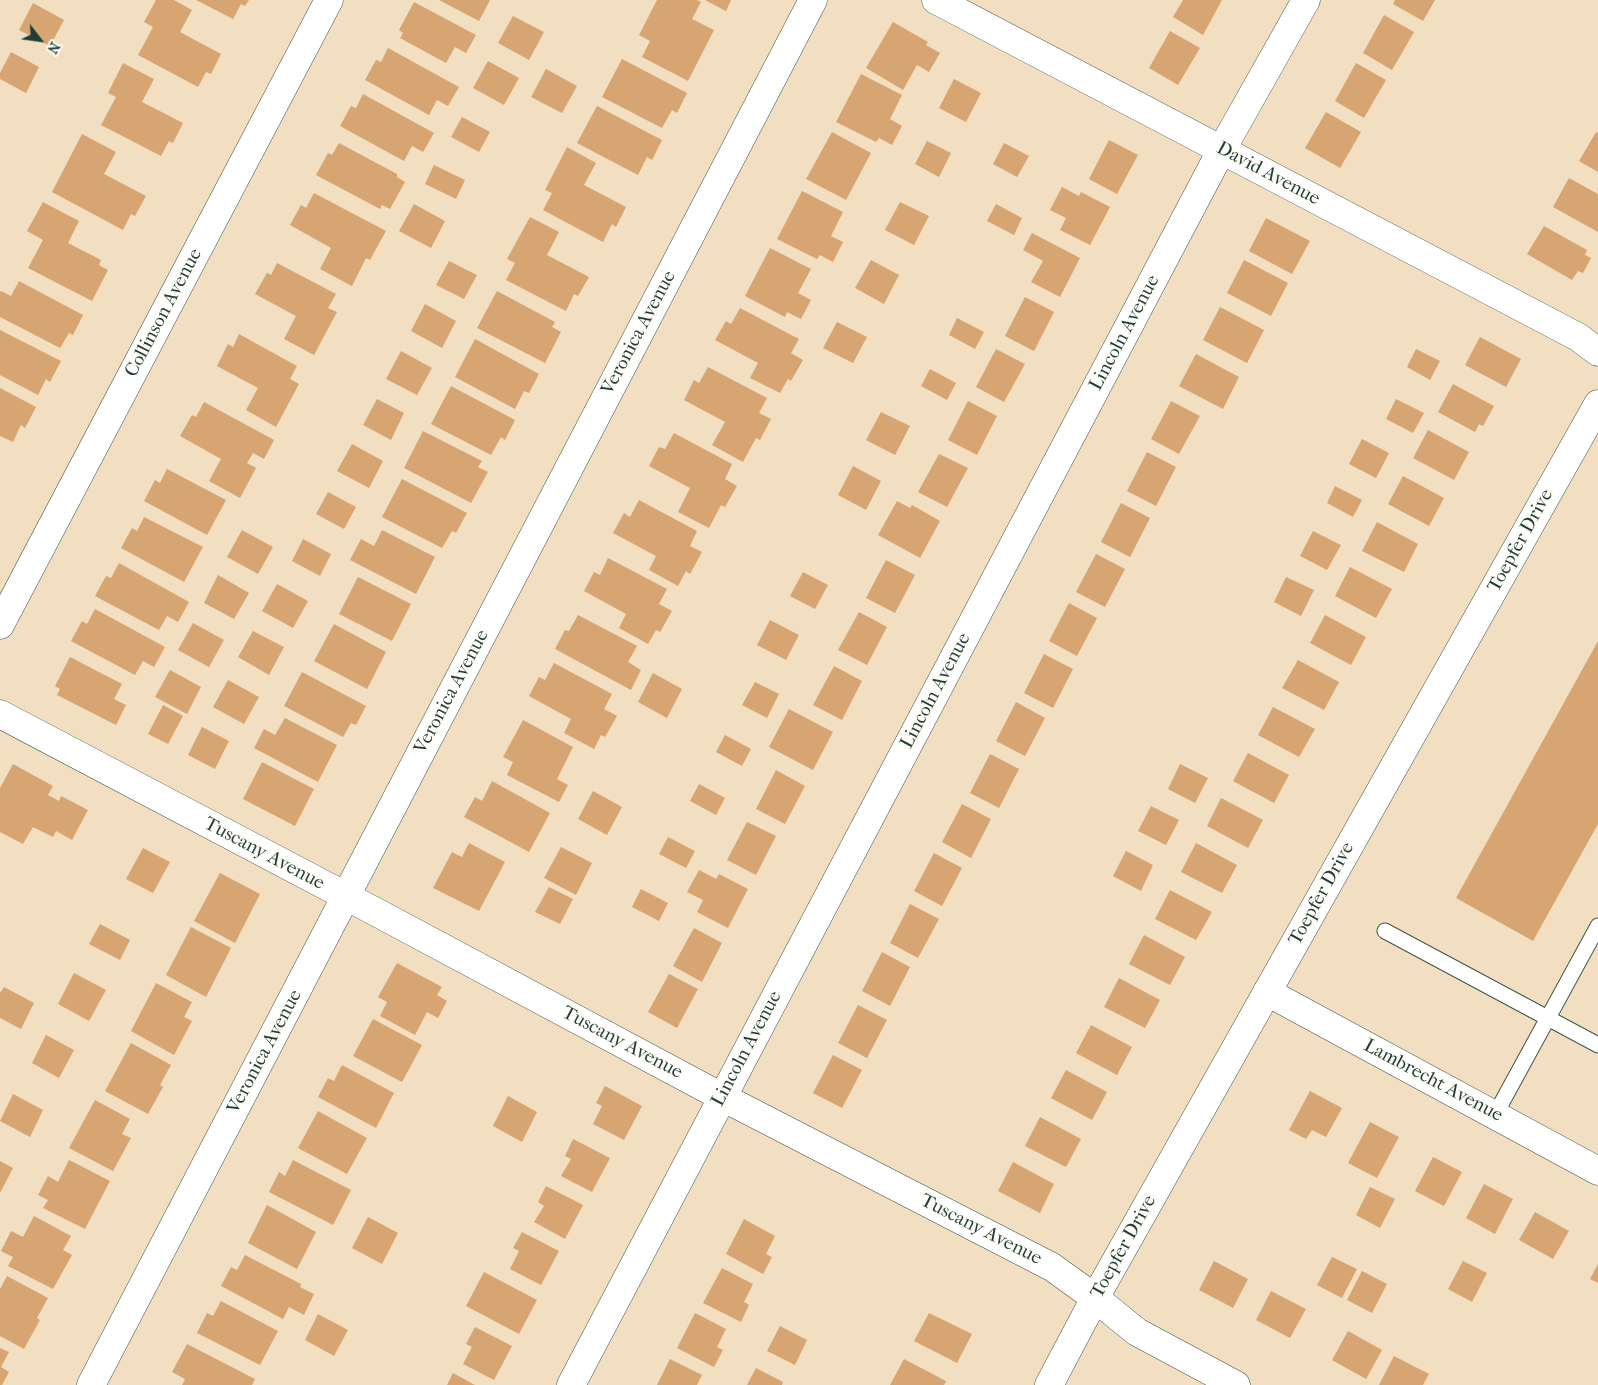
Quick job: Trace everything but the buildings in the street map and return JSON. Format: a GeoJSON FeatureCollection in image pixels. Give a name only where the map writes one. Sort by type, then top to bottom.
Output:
{"type":"FeatureCollection","features":[{"type":"Feature","properties":{"kind":"street","name":"Collinson Avenue"},"geometry":{"type":"LineString","coordinates":[[0,625],[329,0]]}},
{"type":"Feature","properties":{"kind":"street","name":"Veronica Avenue"},"geometry":{"type":"LineString","coordinates":[[91,1385],[813,0]]}},
{"type":"Feature","properties":{"kind":"street","name":"David Avenue"},"geometry":{"type":"LineString","coordinates":[[936,0],[1578,337],[1598,352]]}},
{"type":"Feature","properties":{"kind":"street","name":"Lincoln Avenue"},"geometry":{"type":"LineString","coordinates":[[571,1385],[1222,149],[1306,0]]}},
{"type":"Feature","properties":{"kind":"street","name":"Toepfer Drive"},"geometry":{"type":"LineString","coordinates":[[1049,1385],[1095,1298],[1598,404]]}},
{"type":"Feature","properties":{"kind":"street","name":"Tuscany Avenue"},"geometry":{"type":"LineString","coordinates":[[0,714],[722,1097],[1052,1267],[1137,1332],[1236,1385]]}},
{"type":"Feature","properties":{"kind":"street","name":"Lambrecht Avenue"},"geometry":{"type":"LineString","coordinates":[[1267,992],[1598,1170]]}},
{"type":"Feature","properties":{"kind":"lane"},"geometry":{"type":"LineString","coordinates":[[1496,1115],[1598,926]]}},
{"type":"Feature","properties":{"kind":"lane"},"geometry":{"type":"LineString","coordinates":[[1385,931],[1598,1045]]}}]}
